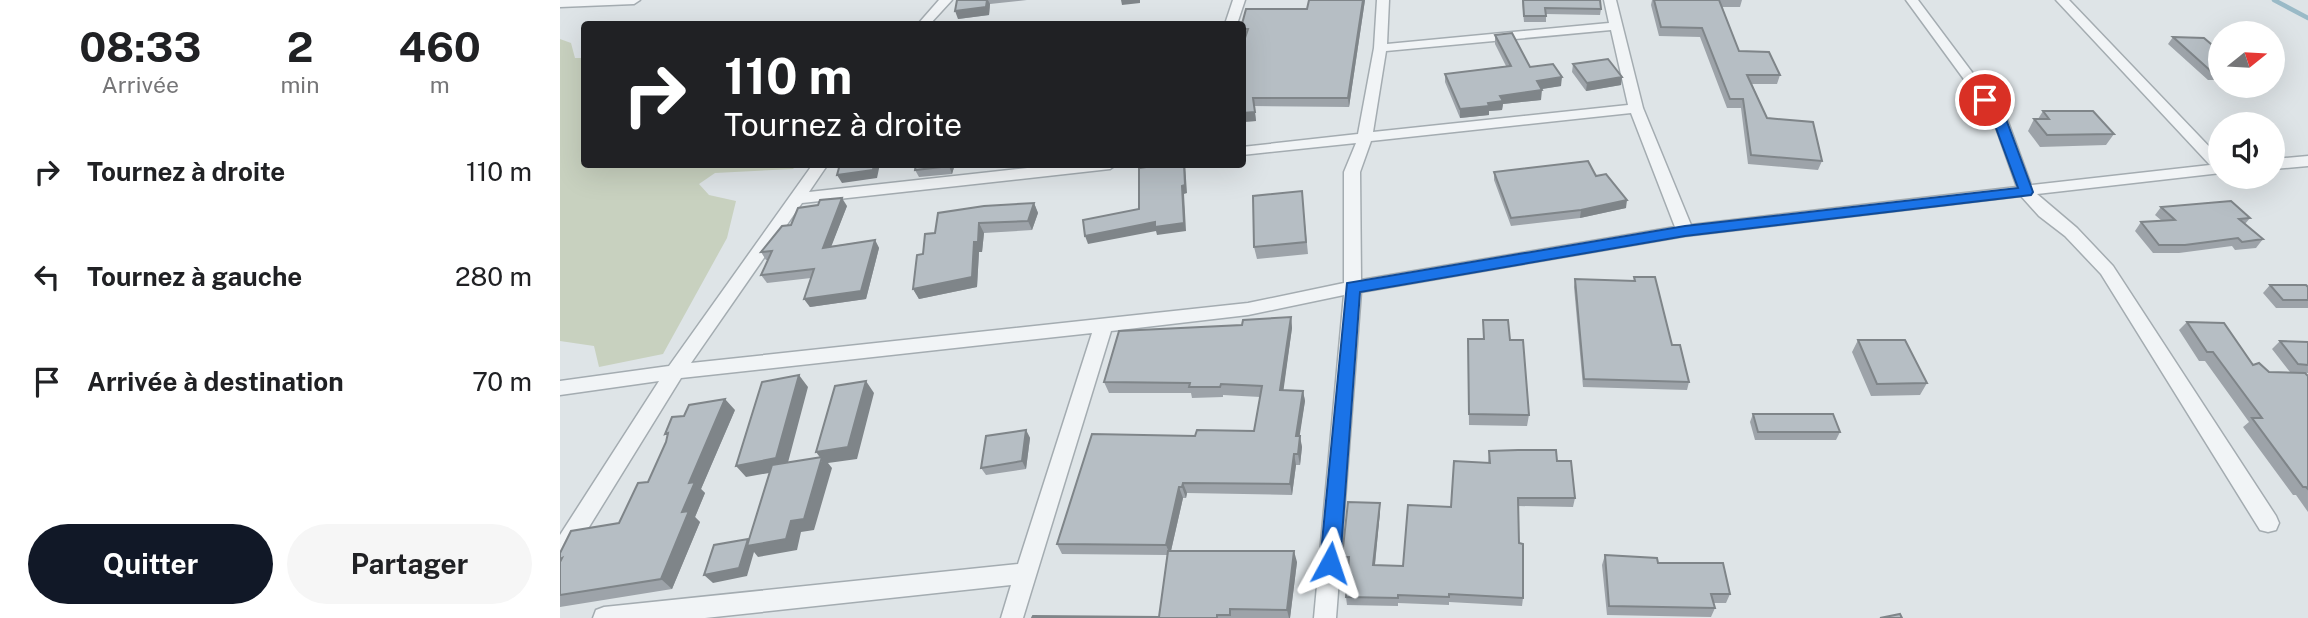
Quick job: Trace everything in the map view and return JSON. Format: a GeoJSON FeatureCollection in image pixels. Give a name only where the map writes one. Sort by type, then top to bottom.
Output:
{"type":"FeatureCollection","features":[{"type":"Feature","properties":{"kind":"street"},"geometry":{"type":"LineString","coordinates":[[560,4],[634,0]]}},
{"type":"Feature","properties":{"kind":"street"},"geometry":{"type":"LineString","coordinates":[[927,21],[946,0]]}},
{"type":"Feature","properties":{"kind":"street"},"geometry":{"type":"LineString","coordinates":[[1232,21],[1239,0]]}},
{"type":"Feature","properties":{"kind":"street"},"geometry":{"type":"LineString","coordinates":[[1325,618],[1353,287],[1352,172],[1365,138],[1380,48],[1383,0]]}},
{"type":"Feature","properties":{"kind":"street"},"geometry":{"type":"LineString","coordinates":[[1610,0],[1636,108],[1685,231]]}},
{"type":"Feature","properties":{"kind":"street"},"geometry":{"type":"LineString","coordinates":[[1912,0],[2000,119],[2026,192],[2045,212],[2071,232],[2107,270],[2268,523]]}},
{"type":"Feature","properties":{"kind":"street"},"geometry":{"type":"LineString","coordinates":[[560,388],[1248,309],[1353,287],[1685,231],[2221,168],[2062,0]]}},
{"type":"Feature","properties":{"kind":"street"},"geometry":{"type":"LineString","coordinates":[[1380,48],[1618,26]]}},
{"type":"Feature","properties":{"kind":"street"},"geometry":{"type":"LineString","coordinates":[[1246,150],[1636,108]]}},
{"type":"Feature","properties":{"kind":"street"},"geometry":{"type":"LineString","coordinates":[[2285,163],[2308,161]]}},
{"type":"Feature","properties":{"kind":"street"},"geometry":{"type":"LineString","coordinates":[[560,554],[675,373],[818,168]]}},
{"type":"Feature","properties":{"kind":"street"},"geometry":{"type":"LineString","coordinates":[[798,198],[1073,168]]}},
{"type":"Feature","properties":{"kind":"street"},"geometry":{"type":"LineString","coordinates":[[1012,618],[1103,326]]}},
{"type":"Feature","properties":{"kind":"street"},"geometry":{"type":"LineString","coordinates":[[604,618],[1027,573]]}},
{"type":"Feature","properties":{"kind":"green space"},"geometry":{"type":"Polygon","coordinates":[[[560,39],[571,43],[575,58],[581,58],[581,168],[794,168],[715,173],[699,184],[709,195],[736,201],[727,238],[663,354],[599,367],[594,346],[560,341],[560,39]]]}},
{"type":"Feature","properties":{"kind":"building"},"geometry":{"type":"Polygon","coordinates":[[[957,0],[987,0],[986,7],[955,11],[957,0]]]}},
{"type":"Feature","properties":{"kind":"building"},"geometry":{"type":"Polygon","coordinates":[[[1309,0],[1363,0],[1348,98],[1253,98],[1255,112],[1246,113],[1248,29],[1246,21],[1243,21],[1246,9],[1307,9],[1309,0]]]}},
{"type":"Feature","properties":{"kind":"building"},"geometry":{"type":"Polygon","coordinates":[[[1523,0],[1600,0],[1601,9],[1545,8],[1546,16],[1524,16],[1523,0]]]}},
{"type":"Feature","properties":{"kind":"building"},"geometry":{"type":"Polygon","coordinates":[[[1654,0],[1719,0],[1739,51],[1769,52],[1780,75],[1747,75],[1767,118],[1813,122],[1822,161],[1751,155],[1743,99],[1730,99],[1702,28],[1661,27],[1654,0]]]}},
{"type":"Feature","properties":{"kind":"building"},"geometry":{"type":"Polygon","coordinates":[[[1512,33],[1530,67],[1553,64],[1562,77],[1537,81],[1542,90],[1500,96],[1503,101],[1488,103],[1489,106],[1460,109],[1445,74],[1511,66],[1495,35],[1512,33]]]}},
{"type":"Feature","properties":{"kind":"building"},"geometry":{"type":"Polygon","coordinates":[[[2173,37],[2204,38],[2208,41],[2208,68],[2173,37]]]}},
{"type":"Feature","properties":{"kind":"building"},"geometry":{"type":"Polygon","coordinates":[[[1608,59],[1622,77],[1587,83],[1573,64],[1608,59]]]}},
{"type":"Feature","properties":{"kind":"building"},"geometry":{"type":"Polygon","coordinates":[[[2043,111],[2093,111],[2114,134],[2047,135],[2034,119],[2049,119],[2043,111]]]}},
{"type":"Feature","properties":{"kind":"building"},"geometry":{"type":"Polygon","coordinates":[[[1588,161],[1596,176],[1606,174],[1627,200],[1581,210],[1511,218],[1494,172],[1588,161]]]}},
{"type":"Feature","properties":{"kind":"building"},"geometry":{"type":"Polygon","coordinates":[[[839,168],[873,168],[873,170],[837,175],[839,168]]]}},
{"type":"Feature","properties":{"kind":"building"},"geometry":{"type":"Polygon","coordinates":[[[1139,168],[1184,168],[1185,185],[1182,186],[1184,223],[1155,227],[1155,222],[1085,236],[1083,220],[1139,209],[1139,168]]]}},
{"type":"Feature","properties":{"kind":"building"},"geometry":{"type":"Polygon","coordinates":[[[1302,191],[1306,242],[1254,247],[1253,196],[1302,191]]]}},
{"type":"Feature","properties":{"kind":"building"},"geometry":{"type":"Polygon","coordinates":[[[842,198],[823,248],[875,240],[861,291],[804,299],[814,269],[761,275],[772,251],[761,252],[782,226],[791,225],[798,208],[818,205],[820,200],[842,198]]]}},
{"type":"Feature","properties":{"kind":"building"},"geometry":{"type":"Polygon","coordinates":[[[2231,201],[2250,218],[2239,219],[2263,239],[2242,242],[2238,238],[2185,245],[2159,245],[2141,222],[2175,220],[2161,207],[2231,201]]]}},
{"type":"Feature","properties":{"kind":"building"},"geometry":{"type":"Polygon","coordinates":[[[1034,203],[1028,221],[979,223],[978,242],[974,242],[972,277],[913,289],[917,255],[923,254],[925,234],[935,233],[938,213],[984,206],[1034,203]]]}},
{"type":"Feature","properties":{"kind":"building"},"geometry":{"type":"Polygon","coordinates":[[[1634,277],[1655,277],[1672,345],[1680,345],[1689,382],[1584,379],[1575,279],[1635,281],[1634,277]]]}},
{"type":"Feature","properties":{"kind":"building"},"geometry":{"type":"Polygon","coordinates":[[[2270,285],[2306,285],[2308,300],[2283,300],[2270,285]]]}},
{"type":"Feature","properties":{"kind":"building"},"geometry":{"type":"Polygon","coordinates":[[[1291,317],[1280,390],[1303,391],[1296,436],[1300,436],[1298,454],[1294,454],[1290,484],[1183,483],[1182,487],[1179,487],[1166,545],[1057,544],[1092,434],[1195,436],[1197,430],[1254,431],[1262,386],[1221,384],[1220,387],[1189,387],[1190,383],[1104,382],[1119,331],[1242,325],[1243,320],[1291,317]]]}},
{"type":"Feature","properties":{"kind":"building"},"geometry":{"type":"Polygon","coordinates":[[[1483,320],[1508,320],[1510,340],[1523,340],[1529,415],[1469,414],[1468,339],[1484,339],[1483,320]]]}},
{"type":"Feature","properties":{"kind":"building"},"geometry":{"type":"Polygon","coordinates":[[[2187,322],[2224,323],[2253,365],[2259,363],[2269,372],[2305,373],[2308,376],[2308,489],[2303,487],[2252,418],[2262,418],[2213,352],[2207,352],[2187,322]]]}},
{"type":"Feature","properties":{"kind":"building"},"geometry":{"type":"Polygon","coordinates":[[[1858,340],[1905,340],[1927,383],[1877,384],[1858,340]]]}},
{"type":"Feature","properties":{"kind":"building"},"geometry":{"type":"Polygon","coordinates":[[[2280,341],[2308,342],[2308,365],[2298,364],[2280,341]]]}},
{"type":"Feature","properties":{"kind":"building"},"geometry":{"type":"Polygon","coordinates":[[[799,375],[776,458],[736,466],[762,382],[799,375]]]}},
{"type":"Feature","properties":{"kind":"building"},"geometry":{"type":"Polygon","coordinates":[[[866,381],[848,447],[816,452],[835,386],[866,381]]]}},
{"type":"Feature","properties":{"kind":"building"},"geometry":{"type":"Polygon","coordinates":[[[725,399],[689,483],[695,482],[682,512],[689,511],[661,579],[560,595],[560,553],[571,531],[619,523],[638,483],[648,482],[666,442],[668,433],[665,434],[672,417],[684,416],[689,405],[725,399]]]}},
{"type":"Feature","properties":{"kind":"building"},"geometry":{"type":"Polygon","coordinates":[[[1753,414],[1833,414],[1840,432],[1758,432],[1753,414]]]}},
{"type":"Feature","properties":{"kind":"building"},"geometry":{"type":"Polygon","coordinates":[[[1026,430],[1022,461],[981,468],[986,436],[1026,430]]]}},
{"type":"Feature","properties":{"kind":"building"},"geometry":{"type":"Polygon","coordinates":[[[1556,450],[1557,461],[1571,461],[1575,498],[1518,498],[1519,543],[1523,544],[1523,598],[1449,594],[1449,597],[1346,597],[1349,557],[1342,557],[1348,502],[1380,503],[1373,565],[1403,566],[1408,505],[1451,507],[1454,461],[1490,463],[1489,451],[1556,450]]]}},
{"type":"Feature","properties":{"kind":"building"},"geometry":{"type":"Polygon","coordinates":[[[822,457],[804,519],[791,521],[786,539],[747,546],[772,465],[822,457]]]}},
{"type":"Feature","properties":{"kind":"building"},"geometry":{"type":"Polygon","coordinates":[[[748,539],[739,568],[704,575],[714,545],[748,539]]]}},
{"type":"Feature","properties":{"kind":"building"},"geometry":{"type":"Polygon","coordinates":[[[1168,551],[1294,551],[1287,610],[1230,609],[1230,615],[1217,615],[1217,618],[1032,618],[1159,617],[1168,551]]]}},
{"type":"Feature","properties":{"kind":"building"},"geometry":{"type":"Polygon","coordinates":[[[1605,555],[1657,558],[1658,563],[1723,563],[1730,594],[1711,594],[1715,608],[1609,606],[1605,555]]]}},
{"type":"Feature","properties":{"kind":"building"},"geometry":{"type":"Polygon","coordinates":[[[1900,614],[1902,618],[1880,618],[1900,614]]]}},
{"type":"Feature","properties":{"kind":"waterway"},"geometry":{"type":"LineString","coordinates":[[2274,0],[2308,18]]}},
{"type":"Feature","properties":{"kind":"route"},"geometry":{"type":"LineString","coordinates":[[1330,563],[1353,287],[1685,231],[2026,192],[2000,119],[1985,100]]}}]}
